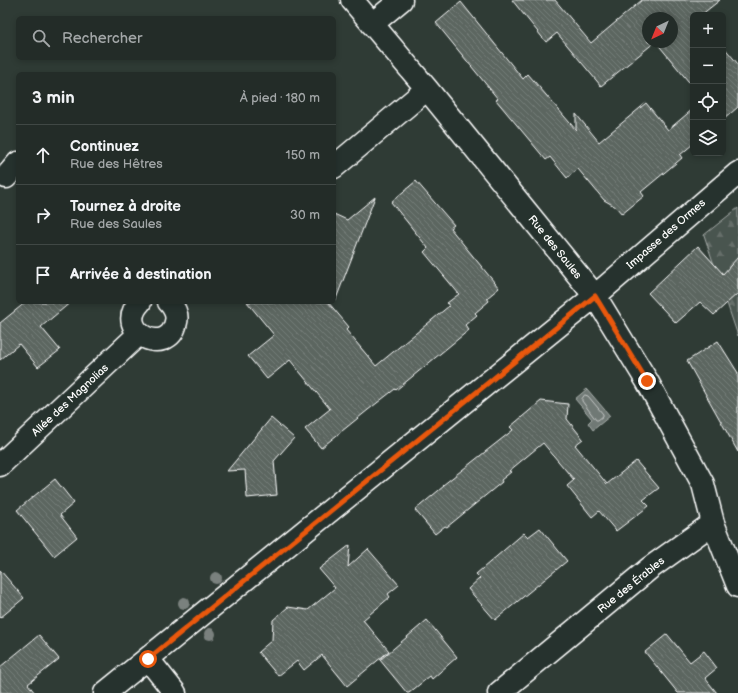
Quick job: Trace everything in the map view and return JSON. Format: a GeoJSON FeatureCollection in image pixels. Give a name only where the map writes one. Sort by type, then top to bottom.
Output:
{"type":"FeatureCollection","features":[{"type":"Feature","properties":{"kind":"street","name":"Rue des Saules"},"geometry":{"type":"LineString","coordinates":[[352,0],[427,89],[595,296],[647,381],[704,484],[713,523]]}},
{"type":"Feature","properties":{"kind":"street"},"geometry":{"type":"LineString","coordinates":[[372,24],[401,0]]}},
{"type":"Feature","properties":{"kind":"street"},"geometry":{"type":"LineString","coordinates":[[336,165],[427,89]]}},
{"type":"Feature","properties":{"kind":"street","name":"Impasse des Ormes"},"geometry":{"type":"LineString","coordinates":[[105,693],[595,296],[738,173]]}},
{"type":"Feature","properties":{"kind":"street"},"geometry":{"type":"LineString","coordinates":[[138,304],[135,307],[132,316],[134,326],[139,334],[146,339],[154,341],[163,339],[170,335],[175,328],[177,320],[176,312],[172,304]]}},
{"type":"Feature","properties":{"kind":"street","name":"Allée des Magnolias"},"geometry":{"type":"LineString","coordinates":[[0,465],[139,334]]}},
{"type":"Feature","properties":{"kind":"street"},"geometry":{"type":"LineString","coordinates":[[713,523],[738,586]]}},
{"type":"Feature","properties":{"kind":"street","name":"Rue des Érables"},"geometry":{"type":"LineString","coordinates":[[499,693],[650,568],[713,523]]}},
{"type":"Feature","properties":{"kind":"street"},"geometry":{"type":"LineString","coordinates":[[148,659],[175,693]]}},
{"type":"Feature","properties":{"kind":"green space"},"geometry":{"type":"Polygon","coordinates":[[[738,208],[738,336],[704,235],[738,208]]]}},
{"type":"Feature","properties":{"kind":"water"},"geometry":{"type":"Polygon","coordinates":[[[587,389],[610,416],[593,430],[588,423],[592,419],[575,399],[587,389]]]}},
{"type":"Feature","properties":{"kind":"building"},"geometry":{"type":"Polygon","coordinates":[[[512,0],[555,0],[591,43],[642,0],[720,0],[705,12],[690,12],[690,83],[661,48],[678,48],[678,12],[642,12],[642,48],[648,48],[601,86],[557,33],[546,42],[512,0]]]}},
{"type":"Feature","properties":{"kind":"building"},"geometry":{"type":"Polygon","coordinates":[[[461,2],[523,79],[528,74],[576,130],[576,114],[599,142],[646,103],[668,130],[690,112],[690,147],[680,155],[682,158],[641,192],[644,196],[622,214],[616,207],[604,200],[578,169],[567,178],[550,157],[546,160],[496,100],[498,99],[436,23],[461,2]]]}},
{"type":"Feature","properties":{"kind":"building"},"geometry":{"type":"Polygon","coordinates":[[[726,50],[738,64],[738,107],[726,117],[726,50]]]}},
{"type":"Feature","properties":{"kind":"building"},"geometry":{"type":"Polygon","coordinates":[[[416,181],[454,225],[450,228],[499,288],[487,298],[489,301],[475,313],[477,315],[465,325],[469,330],[396,390],[395,389],[321,448],[305,429],[330,409],[290,360],[267,379],[248,356],[274,335],[249,304],[330,304],[349,327],[346,330],[376,366],[449,306],[447,303],[459,294],[424,252],[428,248],[391,202],[416,181]]]}},
{"type":"Feature","properties":{"kind":"building"},"geometry":{"type":"Polygon","coordinates":[[[375,197],[336,299],[336,215],[347,220],[375,197]]]}},
{"type":"Feature","properties":{"kind":"building"},"geometry":{"type":"Polygon","coordinates":[[[698,246],[723,274],[738,257],[738,293],[714,315],[700,302],[676,323],[648,293],[698,246]]]}},
{"type":"Feature","properties":{"kind":"building"},"geometry":{"type":"Polygon","coordinates":[[[24,304],[69,304],[41,327],[60,350],[38,367],[19,344],[0,360],[0,323],[24,304]]]}},
{"type":"Feature","properties":{"kind":"building"},"geometry":{"type":"Polygon","coordinates":[[[718,341],[738,373],[738,452],[687,361],[718,341]]]}},
{"type":"Feature","properties":{"kind":"building"},"geometry":{"type":"Polygon","coordinates":[[[541,401],[568,404],[567,419],[583,439],[575,445],[607,484],[636,461],[659,488],[643,500],[649,506],[616,531],[599,511],[592,517],[567,486],[574,480],[543,443],[509,471],[511,472],[501,480],[502,482],[447,527],[445,526],[435,534],[415,510],[444,486],[443,485],[513,430],[510,427],[541,401]]]}},
{"type":"Feature","properties":{"kind":"building"},"geometry":{"type":"Polygon","coordinates":[[[271,418],[294,438],[274,461],[277,495],[247,498],[245,470],[227,471],[271,418]]]}},
{"type":"Feature","properties":{"kind":"building"},"geometry":{"type":"Polygon","coordinates":[[[55,479],[74,503],[60,515],[77,537],[54,556],[17,510],[55,479]]]}},
{"type":"Feature","properties":{"kind":"building"},"geometry":{"type":"Polygon","coordinates":[[[540,528],[567,561],[495,620],[468,589],[480,578],[476,574],[524,533],[528,537],[540,528]]]}},
{"type":"Feature","properties":{"kind":"building"},"geometry":{"type":"Polygon","coordinates":[[[350,545],[348,567],[368,549],[399,585],[388,594],[390,597],[363,620],[389,651],[347,686],[322,655],[304,670],[297,661],[278,676],[258,652],[272,640],[273,620],[288,607],[308,610],[335,588],[319,569],[350,545]]]}},
{"type":"Feature","properties":{"kind":"building"},"geometry":{"type":"Polygon","coordinates":[[[0,570],[24,598],[0,618],[0,570]]]}},
{"type":"Feature","properties":{"kind":"building"},"geometry":{"type":"Polygon","coordinates":[[[427,620],[457,657],[432,679],[430,676],[407,693],[380,660],[427,620]]]}},
{"type":"Feature","properties":{"kind":"building"},"geometry":{"type":"Polygon","coordinates":[[[667,634],[690,662],[704,651],[717,668],[705,678],[717,693],[678,693],[645,652],[667,634]]]}},
{"type":"Feature","properties":{"kind":"building"},"geometry":{"type":"Polygon","coordinates":[[[39,635],[59,659],[28,684],[35,693],[0,693],[0,667],[39,635]]]}},
{"type":"Feature","properties":{"kind":"route"},"geometry":{"type":"LineString","coordinates":[[148,659],[595,296],[647,381]]}}]}
